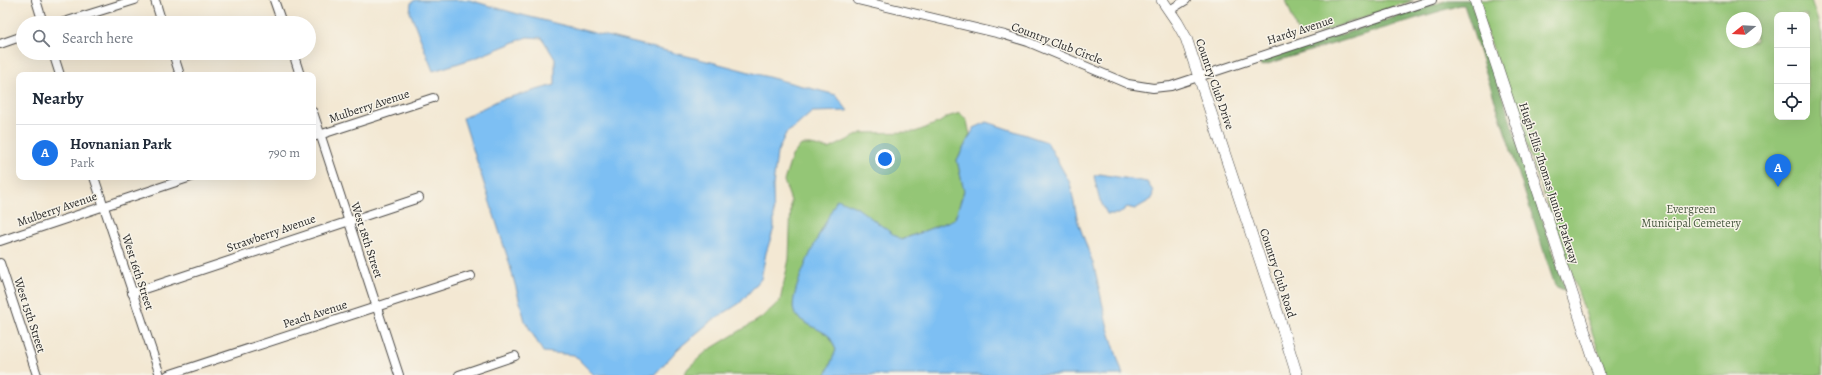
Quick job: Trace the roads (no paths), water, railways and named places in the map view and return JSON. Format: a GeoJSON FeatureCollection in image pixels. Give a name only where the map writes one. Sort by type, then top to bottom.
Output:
{"type":"FeatureCollection","features":[{"type":"Feature","properties":{"kind":"street"},"geometry":{"type":"LineString","coordinates":[[36,0],[41,16]]}},
{"type":"Feature","properties":{"kind":"street"},"geometry":{"type":"LineString","coordinates":[[84,16],[135,0]]}},
{"type":"Feature","properties":{"kind":"street"},"geometry":{"type":"LineString","coordinates":[[155,0],[160,16]]}},
{"type":"Feature","properties":{"kind":"street"},"geometry":{"type":"LineString","coordinates":[[274,0],[280,16]]}},
{"type":"Feature","properties":{"kind":"street","name":"Country Club Circle"},"geometry":{"type":"LineString","coordinates":[[858,0],[1006,35],[1028,42],[1128,84],[1152,88],[1171,86],[1199,76]]}},
{"type":"Feature","properties":{"kind":"street","name":"Country Club Drive"},"geometry":{"type":"LineString","coordinates":[[1162,0],[1170,10],[1186,38],[1234,180]]}},
{"type":"Feature","properties":{"kind":"street"},"geometry":{"type":"LineString","coordinates":[[1170,10],[1186,0]]}},
{"type":"Feature","properties":{"kind":"street","name":"Hardy Avenue"},"geometry":{"type":"LineString","coordinates":[[1199,76],[1432,0]]}},
{"type":"Feature","properties":{"kind":"street","name":"Hugh Ellis Thomas Junior Parkway"},"geometry":{"type":"LineString","coordinates":[[1475,0],[1599,375]]}},
{"type":"Feature","properties":{"kind":"street"},"geometry":{"type":"LineString","coordinates":[[0,44],[16,38]]}},
{"type":"Feature","properties":{"kind":"street"},"geometry":{"type":"LineString","coordinates":[[55,60],[59,72]]}},
{"type":"Feature","properties":{"kind":"street"},"geometry":{"type":"LineString","coordinates":[[175,60],[179,72]]}},
{"type":"Feature","properties":{"kind":"street"},"geometry":{"type":"LineString","coordinates":[[295,60],[299,72]]}},
{"type":"Feature","properties":{"kind":"street","name":"Mulberry Avenue"},"geometry":{"type":"LineString","coordinates":[[317,136],[433,98]]}},
{"type":"Feature","properties":{"kind":"street","name":"West 18th Street"},"geometry":{"type":"LineString","coordinates":[[317,136],[348,220],[398,375]]}},
{"type":"Feature","properties":{"kind":"street","name":"West 16th Street"},"geometry":{"type":"LineString","coordinates":[[95,180],[160,375]]}},
{"type":"Feature","properties":{"kind":"street","name":"Mulberry Avenue"},"geometry":{"type":"LineString","coordinates":[[0,241],[182,180]]}},
{"type":"Feature","properties":{"kind":"street","name":"Country Club Road"},"geometry":{"type":"LineString","coordinates":[[1234,180],[1297,375]]}},
{"type":"Feature","properties":{"kind":"street","name":"Strawberry Avenue"},"geometry":{"type":"LineString","coordinates":[[132,293],[418,198]]}},
{"type":"Feature","properties":{"kind":"street","name":"West 15th Street"},"geometry":{"type":"LineString","coordinates":[[0,263],[37,375]]}},
{"type":"Feature","properties":{"kind":"street","name":"Peach Avenue"},"geometry":{"type":"LineString","coordinates":[[168,375],[471,276]]}},
{"type":"Feature","properties":{"kind":"street"},"geometry":{"type":"LineString","coordinates":[[459,375],[515,356]]}},
{"type":"Feature","properties":{"kind":"water"},"geometry":{"type":"Polygon","coordinates":[[[415,0],[469,0],[518,14],[723,65],[836,95],[848,111],[812,112],[786,133],[777,153],[773,186],[774,228],[766,253],[761,279],[740,303],[710,322],[678,349],[654,375],[594,375],[574,355],[543,352],[525,321],[509,262],[463,118],[499,100],[555,85],[555,59],[542,38],[527,37],[475,58],[433,71],[410,12],[411,3],[415,0]]]}},
{"type":"Feature","properties":{"kind":"water"},"geometry":{"type":"Polygon","coordinates":[[[987,122],[1047,142],[1070,183],[1078,222],[1094,266],[1108,328],[1123,375],[826,375],[836,350],[832,341],[829,336],[796,316],[793,302],[796,289],[809,256],[837,199],[856,207],[901,240],[955,219],[964,191],[957,160],[974,128],[987,122]]]}},
{"type":"Feature","properties":{"kind":"water"},"geometry":{"type":"Polygon","coordinates":[[[1100,174],[1147,182],[1153,191],[1152,199],[1135,209],[1127,207],[1119,214],[1107,214],[1099,198],[1094,176],[1100,174]]]}},
{"type":"Feature","properties":{"kind":"place","name":"Hovnanian Park"},"geometry":{"type":"Point","coordinates":[1778,187]}},
{"type":"Feature","properties":{"kind":"park label","name":"Evergreen Municipal Cemetery"},"geometry":{"type":"Point","coordinates":[1691,216]}}]}
